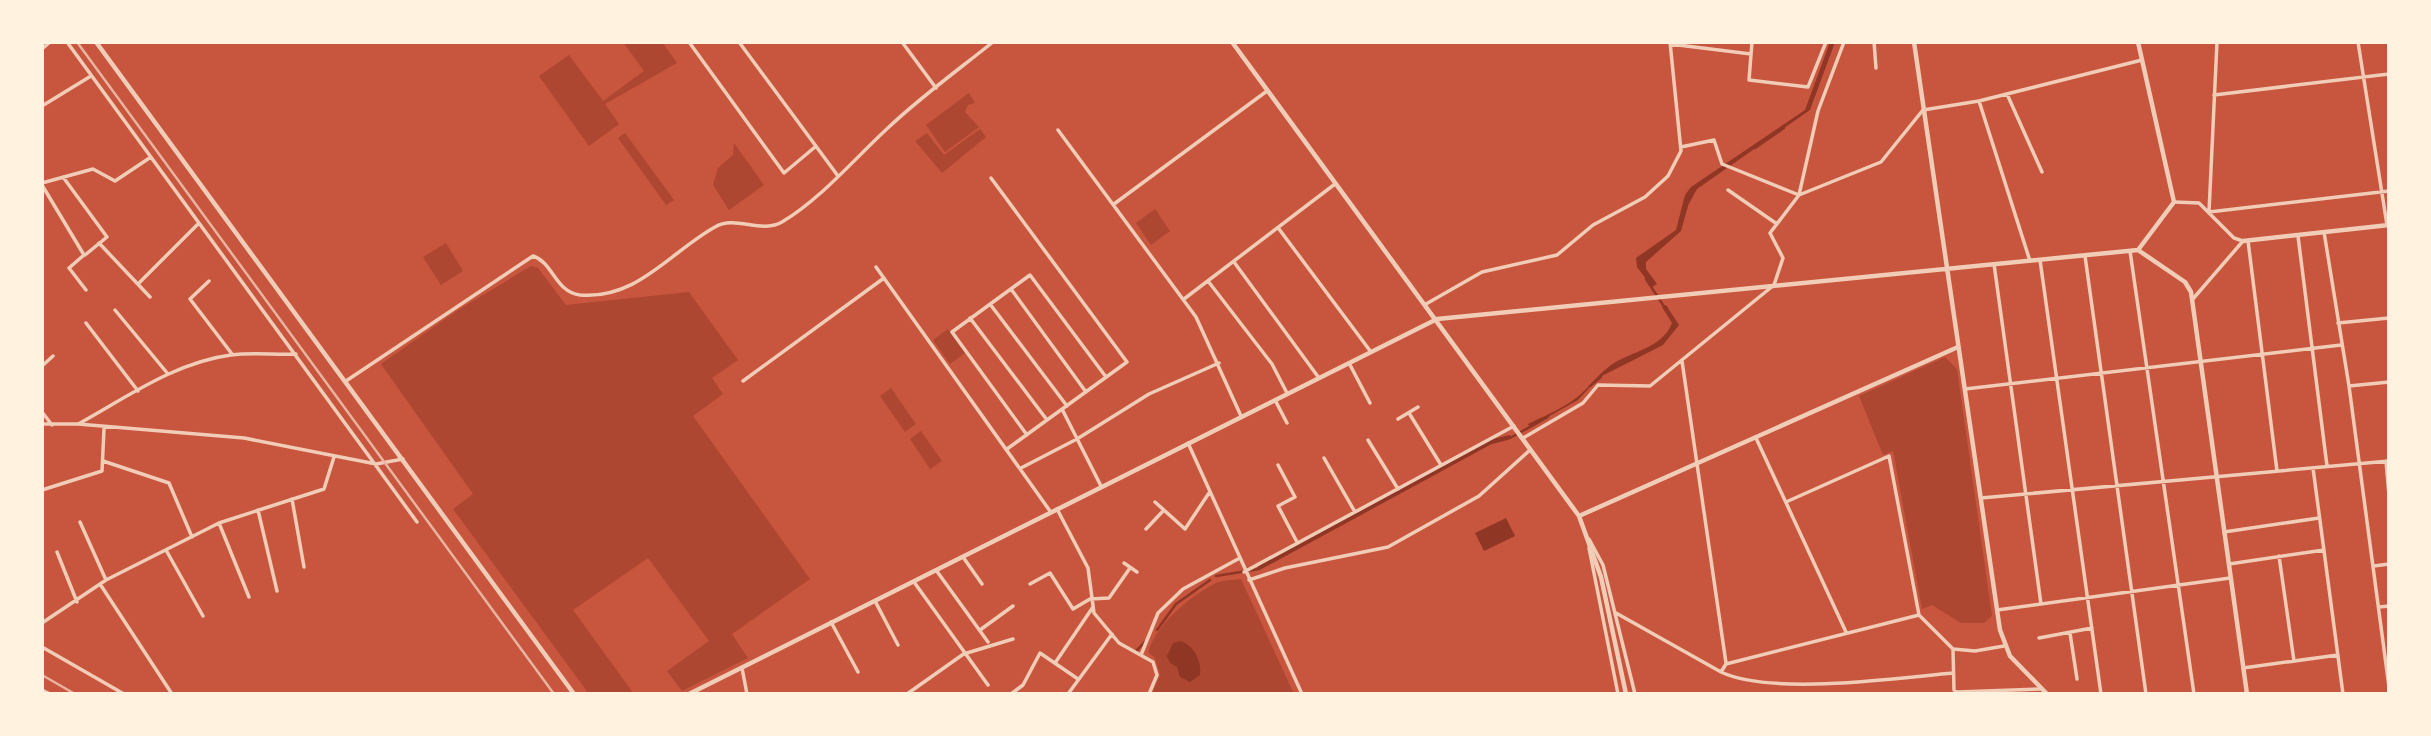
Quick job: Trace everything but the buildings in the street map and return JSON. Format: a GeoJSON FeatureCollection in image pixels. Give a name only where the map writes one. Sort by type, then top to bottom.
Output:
{"type":"FeatureCollection","features":[{"type":"Feature","properties":{"kind":"street"},"geometry":{"type":"LineString","coordinates":[[42,49],[50,42]]}},
{"type":"Feature","properties":{"kind":"street"},"geometry":{"type":"LineString","coordinates":[[67,42],[416,522]]}},
{"type":"Feature","properties":{"kind":"street"},"geometry":{"type":"LineString","coordinates":[[96,42],[575,694]]}},
{"type":"Feature","properties":{"kind":"street"},"geometry":{"type":"LineString","coordinates":[[689,42],[784,173],[815,147]]}},
{"type":"Feature","properties":{"kind":"street"},"geometry":{"type":"LineString","coordinates":[[739,42],[838,176]]}},
{"type":"Feature","properties":{"kind":"street"},"geometry":{"type":"LineString","coordinates":[[902,42],[936,88]]}},
{"type":"Feature","properties":{"kind":"street"},"geometry":{"type":"LineString","coordinates":[[346,381],[533,256],[540,260],[560,286],[572,293],[586,295],[624,289],[637,283],[719,225],[768,226],[783,221],[993,42]]}},
{"type":"Feature","properties":{"kind":"street"},"geometry":{"type":"LineString","coordinates":[[1232,42],[1579,516],[1594,556],[1626,694]]}},
{"type":"Feature","properties":{"kind":"street"},"geometry":{"type":"LineString","coordinates":[[1752,42],[1749,80],[1808,87],[1826,42]]}},
{"type":"Feature","properties":{"kind":"street"},"geometry":{"type":"LineString","coordinates":[[1523,438],[1583,403],[1598,384],[1650,386],[1774,285],[1783,258],[1770,233],[1799,195],[1818,111],[1844,42]]}},
{"type":"Feature","properties":{"kind":"street"},"geometry":{"type":"LineString","coordinates":[[1874,42],[1876,68]]}},
{"type":"Feature","properties":{"kind":"street"},"geometry":{"type":"LineString","coordinates":[[1914,42],[2004,646],[2047,694]]}},
{"type":"Feature","properties":{"kind":"street"},"geometry":{"type":"LineString","coordinates":[[2138,42],[2174,202]]}},
{"type":"Feature","properties":{"kind":"street"},"geometry":{"type":"LineString","coordinates":[[2209,212],[2217,42]]}},
{"type":"Feature","properties":{"kind":"street"},"geometry":{"type":"LineString","coordinates":[[2174,202],[2195,202],[2209,212],[2234,238],[2245,240],[2388,225],[2358,42]]}},
{"type":"Feature","properties":{"kind":"street"},"geometry":{"type":"LineString","coordinates":[[1426,304],[1482,272],[1557,255],[1593,226],[1645,197],[1668,176],[1681,147],[1670,43],[1751,54]]}},
{"type":"Feature","properties":{"kind":"street"},"geometry":{"type":"LineString","coordinates":[[1681,147],[1714,140],[1722,164],[1799,195],[1881,162],[1923,110],[1979,101],[2142,60]]}},
{"type":"Feature","properties":{"kind":"street"},"geometry":{"type":"LineString","coordinates":[[2214,95],[2389,74]]}},
{"type":"Feature","properties":{"kind":"street"},"geometry":{"type":"LineString","coordinates":[[42,106],[92,76]]}},
{"type":"Feature","properties":{"kind":"street"},"geometry":{"type":"LineString","coordinates":[[1114,204],[1268,90]]}},
{"type":"Feature","properties":{"kind":"street"},"geometry":{"type":"LineString","coordinates":[[2007,94],[2042,172]]}},
{"type":"Feature","properties":{"kind":"street"},"geometry":{"type":"LineString","coordinates":[[1979,101],[2030,261]]}},
{"type":"Feature","properties":{"kind":"street"},"geometry":{"type":"LineString","coordinates":[[1058,130],[1184,299],[1219,363],[1241,416]]}},
{"type":"Feature","properties":{"kind":"street"},"geometry":{"type":"LineString","coordinates":[[85,255],[42,184],[93,169],[115,181],[151,157]]}},
{"type":"Feature","properties":{"kind":"street"},"geometry":{"type":"LineString","coordinates":[[63,177],[107,237],[69,268],[86,290]]}},
{"type":"Feature","properties":{"kind":"street"},"geometry":{"type":"LineString","coordinates":[[991,178],[1127,362],[1007,449]]}},
{"type":"Feature","properties":{"kind":"street"},"geometry":{"type":"LineString","coordinates":[[1184,299],[1336,183]]}},
{"type":"Feature","properties":{"kind":"street"},"geometry":{"type":"LineString","coordinates":[[1728,190],[1777,224]]}},
{"type":"Feature","properties":{"kind":"street"},"geometry":{"type":"LineString","coordinates":[[2209,212],[2389,191]]}},
{"type":"Feature","properties":{"kind":"street"},"geometry":{"type":"LineString","coordinates":[[2137,250],[2174,202]]}},
{"type":"Feature","properties":{"kind":"street"},"geometry":{"type":"LineString","coordinates":[[138,284],[199,223]]}},
{"type":"Feature","properties":{"kind":"street"},"geometry":{"type":"LineString","coordinates":[[1279,229],[1371,352]]}},
{"type":"Feature","properties":{"kind":"street"},"geometry":{"type":"LineString","coordinates":[[2324,231],[2387,650],[2389,687]]}},
{"type":"Feature","properties":{"kind":"street"},"geometry":{"type":"LineString","coordinates":[[2298,234],[2327,466]]}},
{"type":"Feature","properties":{"kind":"street"},"geometry":{"type":"LineString","coordinates":[[2192,300],[2245,240]]}},
{"type":"Feature","properties":{"kind":"street"},"geometry":{"type":"LineString","coordinates":[[2245,240],[2277,471]]}},
{"type":"Feature","properties":{"kind":"street"},"geometry":{"type":"LineString","coordinates":[[99,243],[149,297]]}},
{"type":"Feature","properties":{"kind":"street"},"geometry":{"type":"LineString","coordinates":[[689,694],[1056,507],[1437,319],[2137,250],[2185,282],[2192,300],[2247,694]]}},
{"type":"Feature","properties":{"kind":"street"},"geometry":{"type":"LineString","coordinates":[[2130,251],[2194,694]]}},
{"type":"Feature","properties":{"kind":"street"},"geometry":{"type":"LineString","coordinates":[[2085,256],[2146,694]]}},
{"type":"Feature","properties":{"kind":"street"},"geometry":{"type":"LineString","coordinates":[[2040,260],[2101,694]]}},
{"type":"Feature","properties":{"kind":"street"},"geometry":{"type":"LineString","coordinates":[[1234,262],[1319,378]]}},
{"type":"Feature","properties":{"kind":"street"},"geometry":{"type":"LineString","coordinates":[[1994,264],[2041,604]]}},
{"type":"Feature","properties":{"kind":"street"},"geometry":{"type":"LineString","coordinates":[[876,267],[1050,511]]}},
{"type":"Feature","properties":{"kind":"street"},"geometry":{"type":"LineString","coordinates":[[1027,435],[952,332],[990,304],[1030,275],[1106,377]]}},
{"type":"Feature","properties":{"kind":"street"},"geometry":{"type":"LineString","coordinates":[[743,381],[884,278]]}},
{"type":"Feature","properties":{"kind":"street"},"geometry":{"type":"LineString","coordinates":[[42,281],[42,287]]}},
{"type":"Feature","properties":{"kind":"street"},"geometry":{"type":"LineString","coordinates":[[209,281],[190,299],[232,354]]}},
{"type":"Feature","properties":{"kind":"street"},"geometry":{"type":"LineString","coordinates":[[1208,281],[1272,364],[1287,393]]}},
{"type":"Feature","properties":{"kind":"street"},"geometry":{"type":"LineString","coordinates":[[1011,289],[1086,392]]}},
{"type":"Feature","properties":{"kind":"street"},"geometry":{"type":"LineString","coordinates":[[990,304],[1067,405]]}},
{"type":"Feature","properties":{"kind":"street"},"geometry":{"type":"LineString","coordinates":[[115,310],[168,374]]}},
{"type":"Feature","properties":{"kind":"street"},"geometry":{"type":"LineString","coordinates":[[971,318],[1047,420]]}},
{"type":"Feature","properties":{"kind":"street"},"geometry":{"type":"LineString","coordinates":[[2339,323],[2389,318]]}},
{"type":"Feature","properties":{"kind":"street"},"geometry":{"type":"LineString","coordinates":[[86,323],[138,391]]}},
{"type":"Feature","properties":{"kind":"street"},"geometry":{"type":"LineString","coordinates":[[1965,389],[2342,345]]}},
{"type":"Feature","properties":{"kind":"street"},"geometry":{"type":"LineString","coordinates":[[1579,516],[1958,347]]}},
{"type":"Feature","properties":{"kind":"street"},"geometry":{"type":"LineString","coordinates":[[78,424],[168,374],[232,354],[296,354]]}},
{"type":"Feature","properties":{"kind":"street"},"geometry":{"type":"LineString","coordinates":[[42,366],[53,356]]}},
{"type":"Feature","properties":{"kind":"street"},"geometry":{"type":"LineString","coordinates":[[1682,361],[1726,664],[1721,672]]}},
{"type":"Feature","properties":{"kind":"street"},"geometry":{"type":"LineString","coordinates":[[1021,468],[1077,439],[1149,394],[1219,363]]}},
{"type":"Feature","properties":{"kind":"street"},"geometry":{"type":"LineString","coordinates":[[1349,363],[1370,403]]}},
{"type":"Feature","properties":{"kind":"street"},"geometry":{"type":"LineString","coordinates":[[2349,386],[2389,382]]}},
{"type":"Feature","properties":{"kind":"street"},"geometry":{"type":"LineString","coordinates":[[1275,400],[1287,423]]}},
{"type":"Feature","properties":{"kind":"street"},"geometry":{"type":"LineString","coordinates":[[1398,419],[1418,407]]}},
{"type":"Feature","properties":{"kind":"street"},"geometry":{"type":"LineString","coordinates":[[1062,409],[1101,486]]}},
{"type":"Feature","properties":{"kind":"street"},"geometry":{"type":"LineString","coordinates":[[42,412],[52,425]]}},
{"type":"Feature","properties":{"kind":"street"},"geometry":{"type":"LineString","coordinates":[[1409,413],[1441,465]]}},
{"type":"Feature","properties":{"kind":"street"},"geometry":{"type":"LineString","coordinates":[[42,424],[78,424],[104,429],[244,438],[376,464],[404,459]]}},
{"type":"Feature","properties":{"kind":"street"},"geometry":{"type":"LineString","coordinates":[[1244,572],[1514,426]]}},
{"type":"Feature","properties":{"kind":"street"},"geometry":{"type":"LineString","coordinates":[[42,490],[102,471],[104,429]]}},
{"type":"Feature","properties":{"kind":"street"},"geometry":{"type":"LineString","coordinates":[[1756,438],[1846,632]]}},
{"type":"Feature","properties":{"kind":"street"},"geometry":{"type":"LineString","coordinates":[[1368,440],[1398,489]]}},
{"type":"Feature","properties":{"kind":"street"},"geometry":{"type":"LineString","coordinates":[[1188,443],[1238,559],[1302,694]]}},
{"type":"Feature","properties":{"kind":"street"},"geometry":{"type":"LineString","coordinates":[[1249,580],[1285,568],[1388,547],[1479,496],[1531,449]]}},
{"type":"Feature","properties":{"kind":"street"},"geometry":{"type":"LineString","coordinates":[[42,623],[106,580],[219,523],[324,489],[335,456]]}},
{"type":"Feature","properties":{"kind":"street"},"geometry":{"type":"LineString","coordinates":[[1786,502],[1889,456],[1919,615],[1953,649],[1975,651],[2004,646]]}},
{"type":"Feature","properties":{"kind":"street"},"geometry":{"type":"LineString","coordinates":[[1324,458],[1355,512]]}},
{"type":"Feature","properties":{"kind":"street"},"geometry":{"type":"LineString","coordinates":[[103,461],[169,483],[192,537]]}},
{"type":"Feature","properties":{"kind":"street"},"geometry":{"type":"LineString","coordinates":[[1981,499],[2387,461],[2389,495]]}},
{"type":"Feature","properties":{"kind":"street"},"geometry":{"type":"LineString","coordinates":[[1279,465],[1295,496],[1278,506],[1298,543]]}},
{"type":"Feature","properties":{"kind":"street"},"geometry":{"type":"LineString","coordinates":[[2313,468],[2343,694]]}},
{"type":"Feature","properties":{"kind":"street"},"geometry":{"type":"LineString","coordinates":[[1155,502],[1185,529],[1209,493]]}},
{"type":"Feature","properties":{"kind":"street"},"geometry":{"type":"LineString","coordinates":[[292,499],[304,567]]}},
{"type":"Feature","properties":{"kind":"street"},"geometry":{"type":"LineString","coordinates":[[1056,507],[1088,568],[1090,598],[1100,622],[1119,643],[1153,662],[1157,676],[1149,694]]}},
{"type":"Feature","properties":{"kind":"street"},"geometry":{"type":"LineString","coordinates":[[258,510],[277,591]]}},
{"type":"Feature","properties":{"kind":"street"},"geometry":{"type":"LineString","coordinates":[[1146,529],[1164,510]]}},
{"type":"Feature","properties":{"kind":"street"},"geometry":{"type":"LineString","coordinates":[[2224,532],[2320,518]]}},
{"type":"Feature","properties":{"kind":"street"},"geometry":{"type":"LineString","coordinates":[[80,522],[106,580]]}},
{"type":"Feature","properties":{"kind":"street"},"geometry":{"type":"LineString","coordinates":[[219,523],[249,597]]}},
{"type":"Feature","properties":{"kind":"street"},"geometry":{"type":"LineString","coordinates":[[1587,535],[1603,565],[1635,694]]}},
{"type":"Feature","properties":{"kind":"street"},"geometry":{"type":"LineString","coordinates":[[1587,535],[1591,569],[1618,694]]}},
{"type":"Feature","properties":{"kind":"street"},"geometry":{"type":"LineString","coordinates":[[166,550],[203,615]]}},
{"type":"Feature","properties":{"kind":"street"},"geometry":{"type":"LineString","coordinates":[[2229,564],[2324,550]]}},
{"type":"Feature","properties":{"kind":"street"},"geometry":{"type":"LineString","coordinates":[[57,552],[77,602]]}},
{"type":"Feature","properties":{"kind":"street"},"geometry":{"type":"LineString","coordinates":[[962,555],[982,584]]}},
{"type":"Feature","properties":{"kind":"street"},"geometry":{"type":"LineString","coordinates":[[2279,556],[2294,661]]}},
{"type":"Feature","properties":{"kind":"street"},"geometry":{"type":"LineString","coordinates":[[1142,655],[1158,613],[1183,589],[1238,559]]}},
{"type":"Feature","properties":{"kind":"street"},"geometry":{"type":"LineString","coordinates":[[1124,563],[1138,572]]}},
{"type":"Feature","properties":{"kind":"street"},"geometry":{"type":"LineString","coordinates":[[2374,566],[2389,565]]}},
{"type":"Feature","properties":{"kind":"street"},"geometry":{"type":"LineString","coordinates":[[935,568],[989,642]]}},
{"type":"Feature","properties":{"kind":"street"},"geometry":{"type":"LineString","coordinates":[[1030,584],[1051,573],[1073,609],[1090,598],[1109,598],[1130,568]]}},
{"type":"Feature","properties":{"kind":"street"},"geometry":{"type":"LineString","coordinates":[[1997,610],[2231,578]]}},
{"type":"Feature","properties":{"kind":"street"},"geometry":{"type":"LineString","coordinates":[[912,580],[988,685]]}},
{"type":"Feature","properties":{"kind":"street"},"geometry":{"type":"LineString","coordinates":[[100,584],[172,694]]}},
{"type":"Feature","properties":{"kind":"street"},"geometry":{"type":"LineString","coordinates":[[874,600],[898,645]]}},
{"type":"Feature","properties":{"kind":"street"},"geometry":{"type":"LineString","coordinates":[[980,630],[1013,606]]}},
{"type":"Feature","properties":{"kind":"street"},"geometry":{"type":"LineString","coordinates":[[1055,663],[1094,606]]}},
{"type":"Feature","properties":{"kind":"street"},"geometry":{"type":"LineString","coordinates":[[2379,607],[2389,606]]}},
{"type":"Feature","properties":{"kind":"street"},"geometry":{"type":"LineString","coordinates":[[1616,613],[1738,680],[1834,684],[1953,673]]}},
{"type":"Feature","properties":{"kind":"street"},"geometry":{"type":"LineString","coordinates":[[1726,664],[1919,615]]}},
{"type":"Feature","properties":{"kind":"street"},"geometry":{"type":"LineString","coordinates":[[831,622],[858,672]]}},
{"type":"Feature","properties":{"kind":"street"},"geometry":{"type":"LineString","coordinates":[[2039,638],[2092,628]]}},
{"type":"Feature","properties":{"kind":"street"},"geometry":{"type":"LineString","coordinates":[[2070,632],[2077,679]]}},
{"type":"Feature","properties":{"kind":"street"},"geometry":{"type":"LineString","coordinates":[[1068,694],[1112,634]]}},
{"type":"Feature","properties":{"kind":"street"},"geometry":{"type":"LineString","coordinates":[[907,694],[966,653],[1013,639]]}},
{"type":"Feature","properties":{"kind":"street"},"geometry":{"type":"LineString","coordinates":[[42,647],[124,694]]}},
{"type":"Feature","properties":{"kind":"street"},"geometry":{"type":"LineString","coordinates":[[1953,649],[1954,690],[1957,692],[2040,689]]}},
{"type":"Feature","properties":{"kind":"street"},"geometry":{"type":"LineString","coordinates":[[1011,694],[1023,685],[1040,653],[1078,679]]}},
{"type":"Feature","properties":{"kind":"street"},"geometry":{"type":"LineString","coordinates":[[2243,668],[2338,655]]}},
{"type":"Feature","properties":{"kind":"street"},"geometry":{"type":"LineString","coordinates":[[742,668],[747,694]]}},
{"type":"Feature","properties":{"kind":"street"},"geometry":{"type":"LineString","coordinates":[[42,690],[50,694]]}},
{"type":"Feature","properties":{"kind":"shaded area"},"geometry":{"type":"Polygon","coordinates":[[[623,42],[662,42],[677,63],[605,104],[619,124],[589,146],[539,76],[569,55],[603,101],[644,71],[623,42]]]}},
{"type":"Feature","properties":{"kind":"shaded area"},"geometry":{"type":"Polygon","coordinates":[[[1830,42],[1835,42],[1810,110],[1697,189],[1690,199],[1681,231],[1646,262],[1646,269],[1657,284],[1652,287],[1637,267],[1636,258],[1676,230],[1685,195],[1691,187],[1805,110],[1830,42]]]}},
{"type":"Feature","properties":{"kind":"shaded area"},"geometry":{"type":"Polygon","coordinates":[[[969,93],[975,103],[968,105],[965,112],[979,127],[945,152],[926,125],[969,93]]]}},
{"type":"Feature","properties":{"kind":"shaded area"},"geometry":{"type":"Polygon","coordinates":[[[980,129],[986,137],[942,173],[915,141],[927,133],[944,155],[980,129]]]}},
{"type":"Feature","properties":{"kind":"shaded area"},"geometry":{"type":"Polygon","coordinates":[[[625,133],[674,200],[666,205],[618,138],[625,133]]]}},
{"type":"Feature","properties":{"kind":"shaded area"},"geometry":{"type":"Polygon","coordinates":[[[734,143],[764,185],[729,210],[713,185],[718,168],[733,155],[734,143]]]}},
{"type":"Feature","properties":{"kind":"shaded area"},"geometry":{"type":"Polygon","coordinates":[[[1155,209],[1170,231],[1151,245],[1136,223],[1155,209]]]}},
{"type":"Feature","properties":{"kind":"shaded area"},"geometry":{"type":"Polygon","coordinates":[[[446,243],[463,271],[441,285],[423,257],[446,243]]]}},
{"type":"Feature","properties":{"kind":"shaded area"},"geometry":{"type":"Polygon","coordinates":[[[531,266],[538,268],[566,305],[689,292],[738,360],[712,378],[723,394],[693,416],[810,579],[732,634],[748,658],[682,691],[667,671],[709,641],[648,558],[573,610],[634,694],[589,694],[453,509],[473,494],[381,364],[458,310],[531,266]]]}},
{"type":"Feature","properties":{"kind":"shaded area"},"geometry":{"type":"Polygon","coordinates":[[[1666,305],[1679,325],[1663,345],[1598,378],[1578,400],[1530,427],[1528,424],[1576,398],[1611,365],[1661,339],[1672,323],[1662,307],[1666,305]]]}},
{"type":"Feature","properties":{"kind":"shaded area"},"geometry":{"type":"Polygon","coordinates":[[[948,329],[965,353],[950,364],[933,340],[948,329]]]}},
{"type":"Feature","properties":{"kind":"shaded area"},"geometry":{"type":"Polygon","coordinates":[[[1945,357],[1957,369],[1992,616],[1984,623],[1961,623],[1932,605],[1922,609],[1893,451],[1883,455],[1859,396],[1945,357]]]}},
{"type":"Feature","properties":{"kind":"shaded area"},"geometry":{"type":"Polygon","coordinates":[[[891,388],[916,424],[905,432],[880,396],[891,388]]]}},
{"type":"Feature","properties":{"kind":"shaded area"},"geometry":{"type":"Polygon","coordinates":[[[921,431],[942,461],[930,469],[910,439],[921,431]]]}},
{"type":"Feature","properties":{"kind":"shaded area"},"geometry":{"type":"Polygon","coordinates":[[[1511,437],[1494,441],[1258,569],[1257,565],[1493,439],[1511,437]]]}},
{"type":"Feature","properties":{"kind":"shaded area"},"geometry":{"type":"Polygon","coordinates":[[[1506,518],[1515,536],[1484,551],[1475,533],[1506,518]]]}},
{"type":"Feature","properties":{"kind":"shaded area"},"geometry":{"type":"Polygon","coordinates":[[[1241,579],[1294,694],[1152,694],[1160,675],[1155,658],[1148,652],[1158,632],[1184,604],[1204,590],[1220,582],[1241,579]]]}},
{"type":"Feature","properties":{"kind":"shaded area"},"geometry":{"type":"Polygon","coordinates":[[[1180,641],[1193,650],[1200,664],[1200,675],[1190,682],[1180,677],[1177,667],[1170,663],[1167,656],[1173,643],[1180,641]]]}},
{"type":"Feature","properties":{"kind":"waterway"},"geometry":{"type":"LineString","coordinates":[[1755,148],[1784,128]]}},
{"type":"Feature","properties":{"kind":"waterway"},"geometry":{"type":"LineString","coordinates":[[1688,203],[1695,190]]}},
{"type":"Feature","properties":{"kind":"waterway"},"geometry":{"type":"LineString","coordinates":[[1646,279],[1665,308]]}},
{"type":"Feature","properties":{"kind":"waterway"},"geometry":{"type":"LineString","coordinates":[[1590,386],[1601,377]]}},
{"type":"Feature","properties":{"kind":"waterway"},"geometry":{"type":"LineString","coordinates":[[1216,576],[1259,569],[1491,443],[1510,438],[1548,417]]}},
{"type":"Feature","properties":{"kind":"waterway"},"geometry":{"type":"LineString","coordinates":[[1157,630],[1176,604],[1210,580]]}},
{"type":"Feature","properties":{"kind":"waterway"},"geometry":{"type":"LineString","coordinates":[[1135,652],[1145,642]]}},
{"type":"Feature","properties":{"kind":"railway"},"geometry":{"type":"LineString","coordinates":[[77,42],[554,694]]}},
{"type":"Feature","properties":{"kind":"railway"},"geometry":{"type":"LineString","coordinates":[[42,675],[75,694]]}}]}
